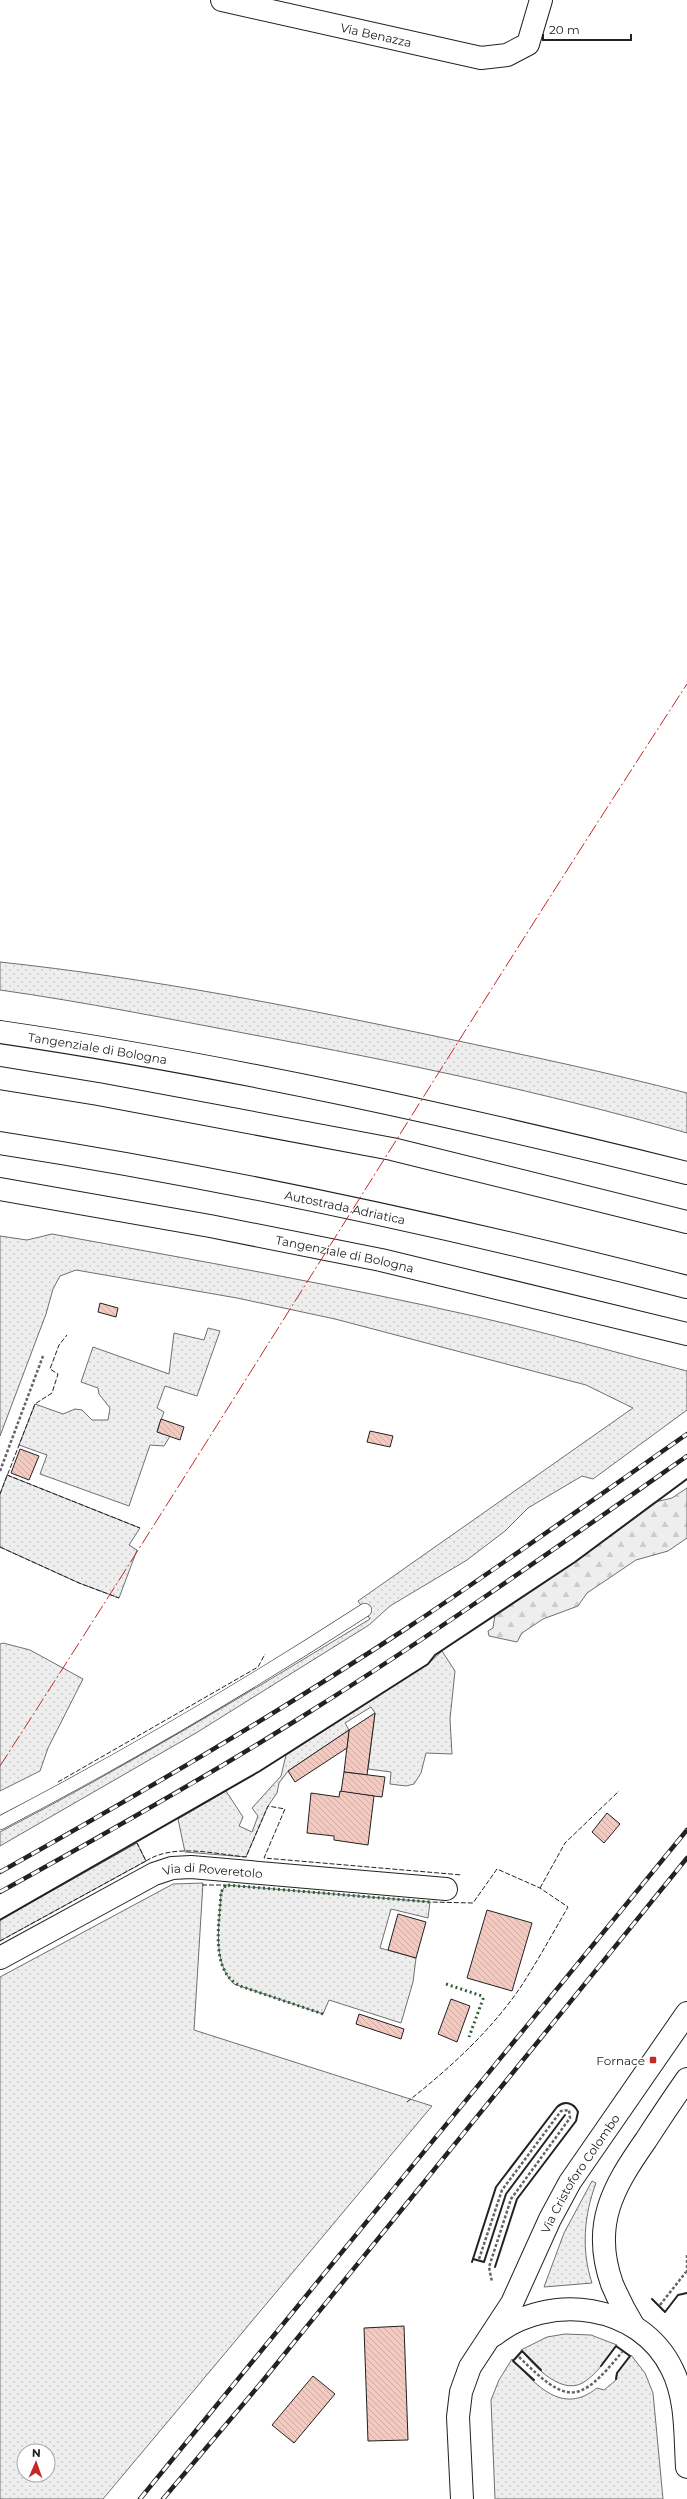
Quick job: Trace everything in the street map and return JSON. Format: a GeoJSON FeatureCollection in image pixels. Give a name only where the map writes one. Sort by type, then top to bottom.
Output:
{"type":"FeatureCollection","features":[{"type":"Feature","properties":{"kind":"main road","name":"Via Benazza"},"geometry":{"type":"LineString","coordinates":[[222,0],[481,58],[507,55],[528,44],[541,0]]}},
{"type":"Feature","properties":{"kind":"main road","name":"Tangenziale di Bologna"},"geometry":{"type":"LineString","coordinates":[[0,1032],[281,1080],[408,1106],[687,1173]]}},
{"type":"Feature","properties":{"kind":"main road"},"geometry":{"type":"LineString","coordinates":[[0,1078],[113,1097],[392,1149],[687,1222]]}},
{"type":"Feature","properties":{"kind":"main road","name":"Autostrada Adriatica"},"geometry":{"type":"LineString","coordinates":[[0,1143],[218,1180],[382,1213],[520,1244],[687,1287]]}},
{"type":"Feature","properties":{"kind":"main road","name":"Tangenziale di Bologna"},"geometry":{"type":"LineString","coordinates":[[0,1189],[210,1226],[380,1260],[687,1334]]}},
{"type":"Feature","properties":{"kind":"main road","name":"Via di Roveretolo"},"geometry":{"type":"LineString","coordinates":[[0,1958],[143,1880],[172,1868],[191,1867],[446,1889]]}},
{"type":"Feature","properties":{"kind":"main road","name":"Via Cristoforo Colombo"},"geometry":{"type":"LineString","coordinates":[[462,2499],[459,2402],[470,2367],[512,2303],[550,2219],[570,2182],[687,2013]]}},
{"type":"Feature","properties":{"kind":"main road","name":"Via Cristoforo Colombo"},"geometry":{"type":"LineString","coordinates":[[687,2079],[624,2170],[609,2205],[605,2229],[609,2274],[618,2298],[632,2325],[666,2358],[684,2395],[687,2467]]}},
{"type":"Feature","properties":{"kind":"main road","name":"Via Cristoforo Colombo"},"geometry":{"type":"LineString","coordinates":[[486,2342],[516,2322],[553,2311],[572,2309],[594,2311],[607,2314],[632,2325]]}},
{"type":"Feature","properties":{"kind":"lane"},"geometry":{"type":"LineString","coordinates":[[0,1823],[96,1773],[192,1717],[287,1661],[365,1610]]}},
{"type":"Feature","properties":{"kind":"path"},"geometry":{"type":"LineString","coordinates":[[0,1471],[43,1356]]}},
{"type":"Feature","properties":{"kind":"path"},"geometry":{"type":"LineString","coordinates":[[479,2259],[502,2190],[561,2111],[569,2110],[570,2118],[511,2199],[489,2267],[489,2274],[494,2285]]}},
{"type":"Feature","properties":{"kind":"path"},"geometry":{"type":"LineString","coordinates":[[660,2305],[687,2273],[687,2252]]}},
{"type":"Feature","properties":{"kind":"path"},"geometry":{"type":"LineString","coordinates":[[518,2357],[548,2385],[560,2391],[573,2392],[586,2389],[597,2381],[622,2352]]}},
{"type":"Feature","properties":{"kind":"green space"},"geometry":{"type":"Polygon","coordinates":[[[0,962],[112,976],[223,994],[389,1026],[657,1085],[687,1093],[687,1133],[579,1104],[417,1067],[127,1011],[0,990],[0,962]]]}},
{"type":"Feature","properties":{"kind":"green space"},"geometry":{"type":"Polygon","coordinates":[[[52,1234],[266,1273],[425,1305],[530,1330],[687,1371],[687,1410],[593,1479],[582,1476],[528,1508],[505,1531],[467,1560],[390,1606],[369,1625],[196,1733],[0,1846],[0,1832],[141,1755],[233,1702],[370,1619],[358,1601],[633,1408],[586,1385],[335,1319],[237,1298],[76,1270],[60,1276],[53,1289],[46,1314],[0,1436],[0,1236],[27,1240],[52,1234]]]}},
{"type":"Feature","properties":{"kind":"green space"},"geometry":{"type":"Polygon","coordinates":[[[208,1328],[220,1331],[197,1396],[165,1386],[157,1408],[164,1412],[157,1431],[170,1436],[164,1446],[150,1445],[129,1506],[40,1474],[47,1455],[19,1445],[35,1404],[63,1414],[75,1409],[82,1410],[92,1420],[108,1420],[110,1408],[99,1394],[98,1388],[81,1382],[93,1347],[169,1374],[174,1333],[204,1340],[208,1328]]]}},
{"type":"Feature","properties":{"kind":"green space"},"geometry":{"type":"Polygon","coordinates":[[[7,1475],[140,1528],[129,1545],[137,1550],[119,1598],[79,1583],[0,1547],[0,1494],[7,1475]]]}},
{"type":"Feature","properties":{"kind":"green space"},"geometry":{"type":"Polygon","coordinates":[[[687,1488],[687,1538],[668,1551],[636,1560],[587,1593],[578,1606],[543,1619],[522,1633],[517,1642],[489,1636],[488,1631],[493,1628],[495,1615],[575,1562],[655,1502],[672,1498],[687,1488]]]}},
{"type":"Feature","properties":{"kind":"green space"},"geometry":{"type":"Polygon","coordinates":[[[3,1643],[30,1650],[83,1679],[48,1748],[40,1771],[0,1791],[0,1644],[3,1643]]]}},
{"type":"Feature","properties":{"kind":"green space"},"geometry":{"type":"Polygon","coordinates":[[[442,1651],[455,1671],[450,1719],[452,1754],[426,1753],[421,1773],[414,1784],[406,1786],[390,1784],[391,1772],[368,1769],[375,1713],[371,1707],[345,1723],[349,1730],[288,1771],[279,1783],[277,1793],[268,1806],[246,1857],[185,1852],[178,1819],[226,1791],[243,1817],[239,1826],[252,1832],[258,1816],[252,1808],[281,1776],[286,1755],[428,1664],[442,1651]]]}},
{"type":"Feature","properties":{"kind":"green space"},"geometry":{"type":"Polygon","coordinates":[[[137,1843],[146,1861],[0,1941],[0,1920],[137,1843]]]}},
{"type":"Feature","properties":{"kind":"green space"},"geometry":{"type":"Polygon","coordinates":[[[203,1883],[194,2030],[432,2106],[103,2499],[0,2499],[0,1977],[173,1884],[203,1883]]]}},
{"type":"Feature","properties":{"kind":"green space"},"geometry":{"type":"Polygon","coordinates":[[[226,1885],[430,1902],[428,1918],[391,1909],[380,1948],[416,1958],[413,1982],[401,2023],[329,2000],[323,2014],[234,1984],[227,1975],[222,1964],[218,1940],[221,1892],[226,1885]]]}},
{"type":"Feature","properties":{"kind":"green space"},"geometry":{"type":"Polygon","coordinates":[[[592,2181],[596,2183],[589,2207],[585,2233],[585,2245],[586,2258],[592,2283],[544,2287],[564,2233],[592,2181]]]}},
{"type":"Feature","properties":{"kind":"green space"},"geometry":{"type":"Polygon","coordinates":[[[565,2334],[591,2335],[617,2345],[603,2364],[587,2380],[578,2385],[569,2386],[560,2383],[542,2372],[521,2350],[547,2337],[565,2334]]]}},
{"type":"Feature","properties":{"kind":"green space"},"geometry":{"type":"Polygon","coordinates":[[[631,2355],[645,2373],[653,2393],[663,2499],[495,2499],[491,2400],[499,2380],[512,2359],[530,2378],[550,2394],[561,2398],[572,2399],[584,2396],[597,2388],[604,2390],[616,2380],[617,2373],[631,2355]]]}},
{"type":"Feature","properties":{"kind":"building"},"geometry":{"type":"Polygon","coordinates":[[[100,1303],[118,1308],[116,1317],[98,1312],[100,1303]]]}},
{"type":"Feature","properties":{"kind":"building"},"geometry":{"type":"Polygon","coordinates":[[[161,1419],[184,1427],[180,1440],[157,1432],[161,1419]]]}},
{"type":"Feature","properties":{"kind":"building"},"geometry":{"type":"Polygon","coordinates":[[[370,1431],[393,1436],[390,1447],[367,1442],[370,1431]]]}},
{"type":"Feature","properties":{"kind":"building"},"geometry":{"type":"Polygon","coordinates":[[[20,1449],[39,1456],[29,1480],[11,1473],[20,1449]]]}},
{"type":"Feature","properties":{"kind":"building"},"geometry":{"type":"Polygon","coordinates":[[[375,1713],[367,1775],[344,1772],[349,1730],[375,1713]]]}},
{"type":"Feature","properties":{"kind":"building"},"geometry":{"type":"Polygon","coordinates":[[[349,1730],[347,1748],[295,1782],[288,1771],[349,1730]]]}},
{"type":"Feature","properties":{"kind":"building"},"geometry":{"type":"Polygon","coordinates":[[[344,1772],[385,1777],[382,1797],[341,1792],[344,1772]]]}},
{"type":"Feature","properties":{"kind":"building"},"geometry":{"type":"Polygon","coordinates":[[[340,1791],[374,1796],[368,1845],[334,1840],[334,1836],[307,1833],[311,1793],[339,1797],[340,1791]]]}},
{"type":"Feature","properties":{"kind":"building"},"geometry":{"type":"Polygon","coordinates":[[[607,1813],[620,1824],[604,1843],[592,1832],[607,1813]]]}},
{"type":"Feature","properties":{"kind":"building"},"geometry":{"type":"Polygon","coordinates":[[[487,1910],[532,1923],[512,1991],[467,1978],[487,1910]]]}},
{"type":"Feature","properties":{"kind":"building"},"geometry":{"type":"Polygon","coordinates":[[[398,1914],[426,1922],[416,1958],[388,1950],[398,1914]]]}},
{"type":"Feature","properties":{"kind":"building"},"geometry":{"type":"Polygon","coordinates":[[[451,1999],[470,2006],[457,2042],[438,2034],[451,1999]]]}},
{"type":"Feature","properties":{"kind":"building"},"geometry":{"type":"Polygon","coordinates":[[[359,2014],[404,2029],[401,2039],[356,2024],[359,2014]]]}},
{"type":"Feature","properties":{"kind":"building"},"geometry":{"type":"Polygon","coordinates":[[[404,2326],[408,2440],[368,2441],[364,2328],[404,2326]]]}},
{"type":"Feature","properties":{"kind":"building"},"geometry":{"type":"Polygon","coordinates":[[[313,2376],[335,2394],[294,2443],[272,2425],[313,2376]]]}},
{"type":"Feature","properties":{"kind":"railway"},"geometry":{"type":"LineString","coordinates":[[0,1872],[206,1754],[307,1692],[407,1628],[478,1580],[687,1434]]}},
{"type":"Feature","properties":{"kind":"railway"},"geometry":{"type":"LineString","coordinates":[[0,1892],[157,1804],[311,1711],[454,1618],[687,1456]]}},
{"type":"Feature","properties":{"kind":"railway"},"geometry":{"type":"LineString","coordinates":[[140,2499],[687,1830]]}},
{"type":"Feature","properties":{"kind":"railway"},"geometry":{"type":"LineString","coordinates":[[163,2499],[261,2383],[687,1858]]}},
{"type":"Feature","properties":{"kind":"hedge"},"geometry":{"type":"LineString","coordinates":[[323,2014],[243,1987],[232,1980],[225,1971],[220,1959],[218,1932],[221,1892],[226,1885],[430,1902]]}},
{"type":"Feature","properties":{"kind":"hedge"},"geometry":{"type":"LineString","coordinates":[[446,1984],[482,1996],[483,1999],[469,2037]]}},
{"type":"Feature","properties":{"kind":"fence"},"geometry":{"type":"LineString","coordinates":[[0,1494],[35,1404],[52,1393],[58,1374],[50,1369],[59,1345],[67,1335]]}},
{"type":"Feature","properties":{"kind":"fence"},"geometry":{"type":"LineString","coordinates":[[7,1475],[140,1528]]}},
{"type":"Feature","properties":{"kind":"fence"},"geometry":{"type":"LineString","coordinates":[[0,1547],[79,1583],[119,1598]]}},
{"type":"Feature","properties":{"kind":"fence"},"geometry":{"type":"LineString","coordinates":[[58,1782],[258,1667],[265,1654]]}},
{"type":"Feature","properties":{"kind":"fence"},"geometry":{"type":"LineString","coordinates":[[540,1888],[565,1843],[619,1791]]}},
{"type":"Feature","properties":{"kind":"fence"},"geometry":{"type":"LineString","coordinates":[[146,1861],[169,1852],[182,1851],[208,1852],[246,1857],[268,1806],[285,1809],[264,1858],[462,1875]]}},
{"type":"Feature","properties":{"kind":"fence"},"geometry":{"type":"LineString","coordinates":[[0,1941],[146,1861],[137,1843]]}},
{"type":"Feature","properties":{"kind":"fence"},"geometry":{"type":"LineString","coordinates":[[407,2102],[454,2062],[497,2018],[522,1985],[568,1907],[540,1888],[497,1869],[473,1903],[430,1902]]}},
{"type":"Feature","properties":{"kind":"fence"},"geometry":{"type":"LineString","coordinates":[[202,1885],[226,1885]]}},
{"type":"Feature","properties":{"kind":"wall"},"geometry":{"type":"LineString","coordinates":[[0,1920],[260,1771],[428,1664],[435,1655],[575,1562],[687,1479]]}},
{"type":"Feature","properties":{"kind":"wall"},"geometry":{"type":"LineString","coordinates":[[472,2262],[496,2187],[557,2107],[566,2103],[572,2105],[578,2112],[576,2121],[517,2199],[495,2267]]}},
{"type":"Feature","properties":{"kind":"wall"},"geometry":{"type":"LineString","coordinates":[[473,2259],[484,2262],[506,2194],[565,2115]]}},
{"type":"Feature","properties":{"kind":"wall"},"geometry":{"type":"LineString","coordinates":[[652,2299],[665,2312],[678,2295],[687,2293]]}},
{"type":"Feature","properties":{"kind":"wall"},"geometry":{"type":"LineString","coordinates":[[601,2366],[616,2346],[630,2356],[617,2373],[616,2379]]}},
{"type":"Feature","properties":{"kind":"wall"},"geometry":{"type":"LineString","coordinates":[[534,2380],[513,2361],[522,2351],[541,2370]]}},
{"type":"Feature","properties":{"kind":"power"},"geometry":{"type":"LineString","coordinates":[[0,1766],[87,1631],[514,954],[687,684]]}},
{"type":"Feature","properties":{"kind":"place","name":"Fornace"},"geometry":{"type":"Point","coordinates":[653,2060]}}]}
